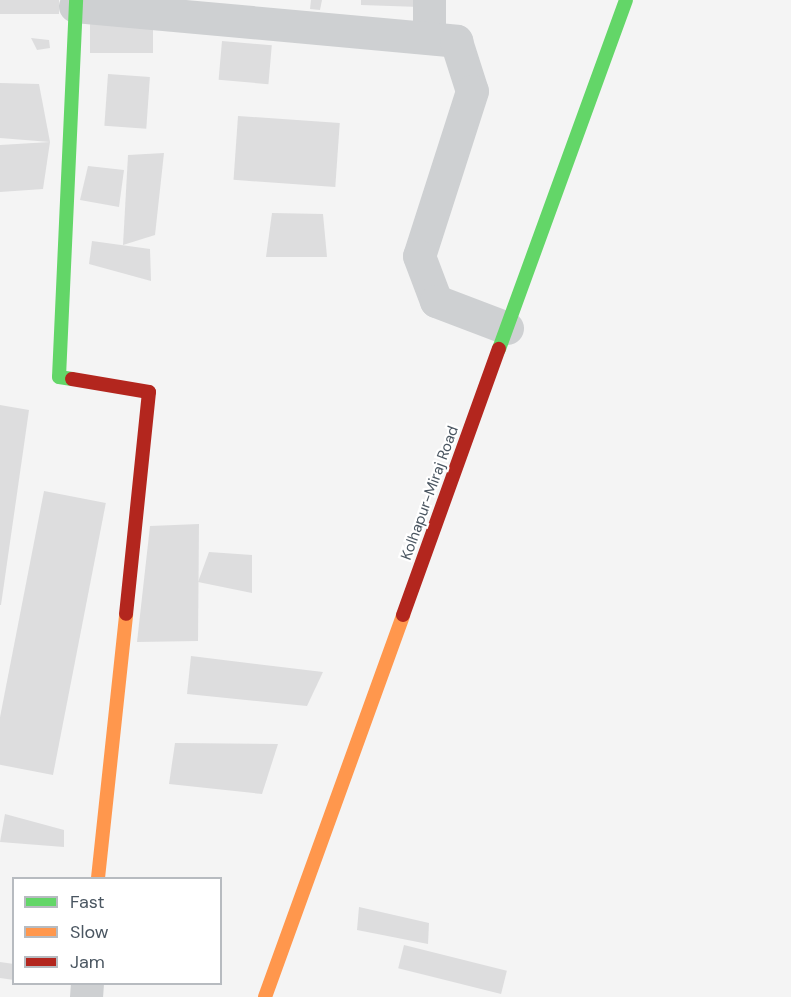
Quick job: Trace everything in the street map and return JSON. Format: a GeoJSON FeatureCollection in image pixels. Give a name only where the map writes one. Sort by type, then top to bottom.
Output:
{"type":"FeatureCollection","features":[{"type":"Feature","properties":{"kind":"main road","name":"Kolhapur-Miraj Road"},"geometry":{"type":"LineString","coordinates":[[265,997],[626,0]]}},
{"type":"Feature","properties":{"kind":"main road"},"geometry":{"type":"LineString","coordinates":[[75,3],[59,377],[149,392],[98,877]]}},
{"type":"Feature","properties":{"kind":"street"},"geometry":{"type":"LineString","coordinates":[[429,0],[429,38]]}},
{"type":"Feature","properties":{"kind":"street"},"geometry":{"type":"LineString","coordinates":[[75,3],[287,13],[456,41],[472,91],[419,256],[436,301],[507,328]]}},
{"type":"Feature","properties":{"kind":"building"},"geometry":{"type":"Polygon","coordinates":[[[0,0],[59,0],[59,14],[0,14],[0,0]]]}},
{"type":"Feature","properties":{"kind":"building"},"geometry":{"type":"Polygon","coordinates":[[[311,0],[322,0],[320,10],[310,9],[311,0]]]}},
{"type":"Feature","properties":{"kind":"building"},"geometry":{"type":"Polygon","coordinates":[[[361,0],[420,0],[420,7],[361,5],[361,0]]]}},
{"type":"Feature","properties":{"kind":"building"},"geometry":{"type":"Polygon","coordinates":[[[90,23],[153,23],[153,53],[90,53],[90,23]]]}},
{"type":"Feature","properties":{"kind":"building"},"geometry":{"type":"Polygon","coordinates":[[[31,38],[49,40],[50,48],[37,50],[31,38]]]}},
{"type":"Feature","properties":{"kind":"building"},"geometry":{"type":"Polygon","coordinates":[[[222,41],[272,45],[268,84],[219,80],[222,41]]]}},
{"type":"Feature","properties":{"kind":"building"},"geometry":{"type":"Polygon","coordinates":[[[108,74],[150,77],[146,129],[104,126],[108,74]]]}},
{"type":"Feature","properties":{"kind":"building"},"geometry":{"type":"Polygon","coordinates":[[[0,83],[39,84],[50,142],[0,138],[0,83]]]}},
{"type":"Feature","properties":{"kind":"building"},"geometry":{"type":"Polygon","coordinates":[[[238,116],[340,123],[335,187],[234,180],[238,116]]]}},
{"type":"Feature","properties":{"kind":"building"},"geometry":{"type":"Polygon","coordinates":[[[50,142],[43,189],[0,192],[0,145],[50,142]]]}},
{"type":"Feature","properties":{"kind":"building"},"geometry":{"type":"Polygon","coordinates":[[[164,153],[155,235],[123,245],[128,155],[164,153]]]}},
{"type":"Feature","properties":{"kind":"building"},"geometry":{"type":"Polygon","coordinates":[[[88,166],[124,170],[119,207],[80,200],[88,166]]]}},
{"type":"Feature","properties":{"kind":"building"},"geometry":{"type":"Polygon","coordinates":[[[272,213],[323,214],[327,257],[266,257],[272,213]]]}},
{"type":"Feature","properties":{"kind":"building"},"geometry":{"type":"Polygon","coordinates":[[[92,241],[150,249],[151,281],[89,264],[92,241]]]}},
{"type":"Feature","properties":{"kind":"building"},"geometry":{"type":"Polygon","coordinates":[[[0,405],[29,410],[1,605],[0,605],[0,405]]]}},
{"type":"Feature","properties":{"kind":"building"},"geometry":{"type":"Polygon","coordinates":[[[44,491],[106,503],[53,775],[0,765],[0,717],[44,491]]]}},
{"type":"Feature","properties":{"kind":"building"},"geometry":{"type":"Polygon","coordinates":[[[199,524],[198,641],[137,642],[150,526],[199,524]]]}},
{"type":"Feature","properties":{"kind":"building"},"geometry":{"type":"Polygon","coordinates":[[[209,552],[252,555],[252,593],[198,582],[209,552]]]}},
{"type":"Feature","properties":{"kind":"building"},"geometry":{"type":"Polygon","coordinates":[[[191,656],[323,672],[307,706],[187,694],[191,656]]]}},
{"type":"Feature","properties":{"kind":"building"},"geometry":{"type":"Polygon","coordinates":[[[175,743],[278,744],[262,794],[169,784],[175,743]]]}},
{"type":"Feature","properties":{"kind":"building"},"geometry":{"type":"Polygon","coordinates":[[[5,814],[64,830],[64,847],[0,842],[5,814]]]}},
{"type":"Feature","properties":{"kind":"building"},"geometry":{"type":"Polygon","coordinates":[[[359,907],[429,923],[428,944],[357,930],[359,907]]]}},
{"type":"Feature","properties":{"kind":"building"},"geometry":{"type":"Polygon","coordinates":[[[404,945],[507,971],[501,994],[398,968],[404,945]]]}},
{"type":"Feature","properties":{"kind":"building"},"geometry":{"type":"Polygon","coordinates":[[[0,962],[12,964],[12,980],[0,978],[0,962]]]}},
{"type":"Feature","properties":{"kind":"traffic: fast"},"geometry":{"type":"LineString","coordinates":[[72,379],[59,377],[76,0]]}},
{"type":"Feature","properties":{"kind":"traffic: fast"},"geometry":{"type":"LineString","coordinates":[[499,349],[626,0]]}},
{"type":"Feature","properties":{"kind":"traffic: slow"},"geometry":{"type":"LineString","coordinates":[[98,877],[126,614]]}},
{"type":"Feature","properties":{"kind":"traffic: slow"},"geometry":{"type":"LineString","coordinates":[[265,997],[403,615]]}},
{"type":"Feature","properties":{"kind":"traffic: jam"},"geometry":{"type":"LineString","coordinates":[[403,615],[499,349]]}},
{"type":"Feature","properties":{"kind":"traffic: jam"},"geometry":{"type":"LineString","coordinates":[[72,379],[149,392],[126,614]]}}]}
